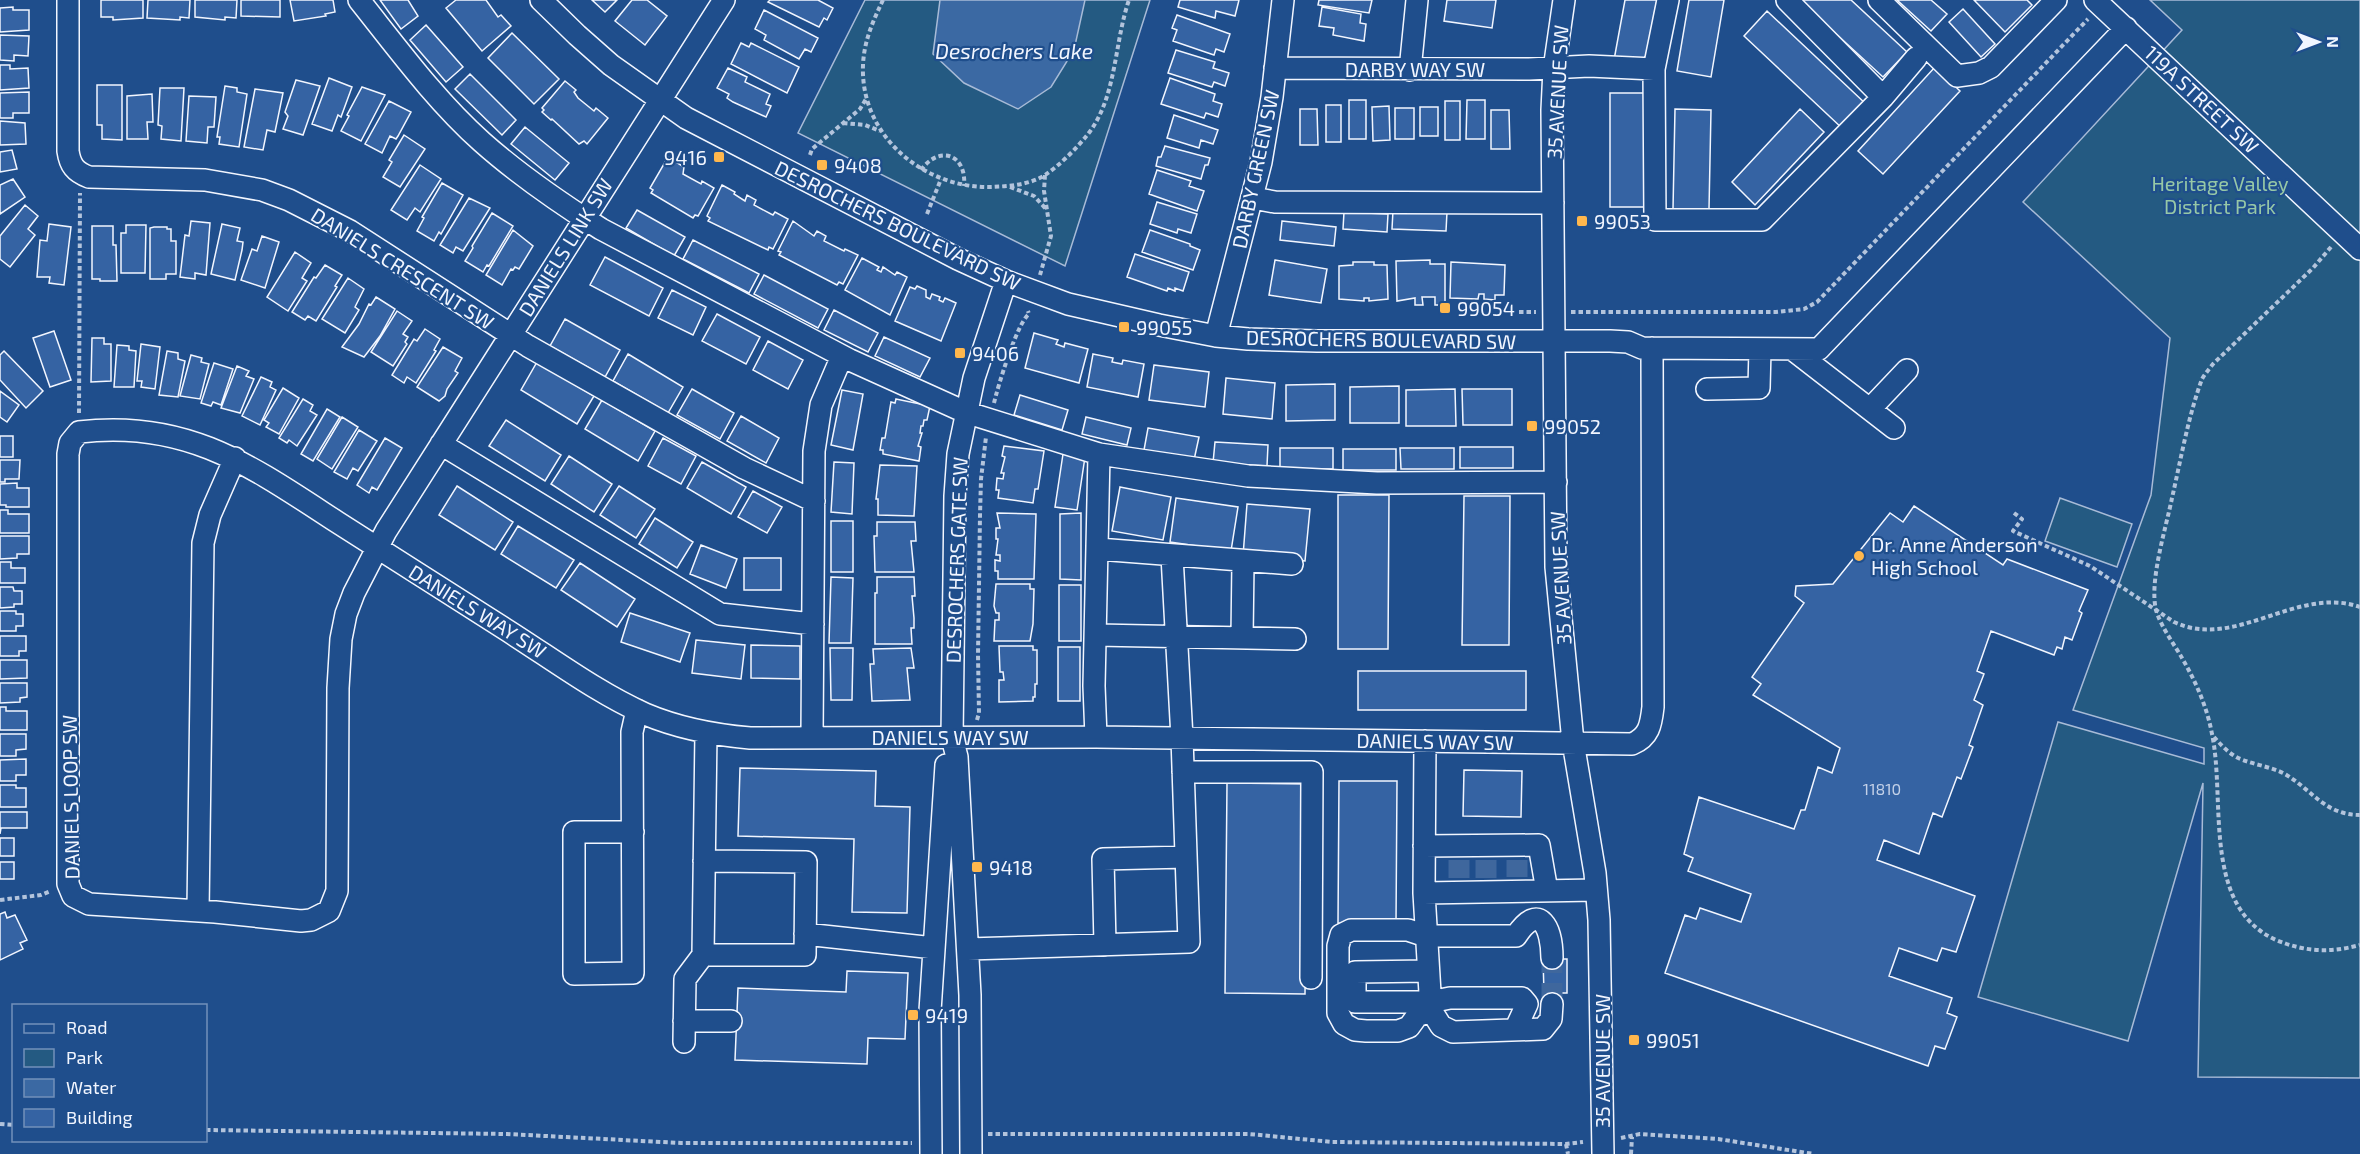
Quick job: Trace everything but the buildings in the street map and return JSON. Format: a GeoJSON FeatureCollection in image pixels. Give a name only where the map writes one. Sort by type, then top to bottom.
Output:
{"type":"FeatureCollection","features":[{"type":"Feature","properties":{"kind":"street"},"geometry":{"type":"LineString","coordinates":[[68,0],[68,151],[70,163],[81,174]]}},
{"type":"Feature","properties":{"kind":"street"},"geometry":{"type":"LineString","coordinates":[[359,0],[422,79],[482,142],[565,207],[637,249],[842,356],[965,412],[1099,454],[1260,476],[1377,483],[1556,482]]}},
{"type":"Feature","properties":{"kind":"street","name":"DESROCHERS BOULEVARD SW"},"geometry":{"type":"LineString","coordinates":[[541,0],[611,65],[686,118],[958,259],[1006,281],[1068,304],[1216,336],[1317,341],[1610,341],[1652,348],[1819,349],[2126,28]]}},
{"type":"Feature","properties":{"kind":"street","name":"DANIELS LINK SW"},"geometry":{"type":"LineString","coordinates":[[376,547],[724,0]]}},
{"type":"Feature","properties":{"kind":"street","name":"DARBY GREEN SW"},"geometry":{"type":"LineString","coordinates":[[1216,336],[1252,198],[1267,128],[1283,0]]}},
{"type":"Feature","properties":{"kind":"street"},"geometry":{"type":"LineString","coordinates":[[1410,70],[1417,0]]}},
{"type":"Feature","properties":{"kind":"street","name":"35 AVENUE SW"},"geometry":{"type":"LineString","coordinates":[[1564,0],[1554,69],[1556,567],[1573,742],[1596,890],[1602,964],[1603,1154]]}},
{"type":"Feature","properties":{"kind":"street"},"geometry":{"type":"LineString","coordinates":[[1668,0],[1654,69],[1655,220],[1762,220],[1883,97],[1916,58]]}},
{"type":"Feature","properties":{"kind":"street"},"geometry":{"type":"LineString","coordinates":[[1786,0],[1883,97]]}},
{"type":"Feature","properties":{"kind":"street"},"geometry":{"type":"LineString","coordinates":[[1879,0],[1957,76],[1979,73],[1991,67],[2056,0]]}},
{"type":"Feature","properties":{"kind":"street","name":"119A STREET SW"},"geometry":{"type":"LineString","coordinates":[[2098,3],[2360,249]]}},
{"type":"Feature","properties":{"kind":"street","name":"DARBY WAY SW"},"geometry":{"type":"LineString","coordinates":[[1275,68],[1410,70],[1554,69],[1589,66],[1654,69]]}},
{"type":"Feature","properties":{"kind":"street","name":"DANIELS CRESCENT SW"},"geometry":{"type":"LineString","coordinates":[[81,174],[89,177],[205,180],[262,190],[289,200],[350,231],[510,334],[744,468],[814,501]]}},
{"type":"Feature","properties":{"kind":"street"},"geometry":{"type":"LineString","coordinates":[[1252,198],[1275,202],[1553,203]]}},
{"type":"Feature","properties":{"kind":"street","name":"DESROCHERS GATE SW"},"geometry":{"type":"LineString","coordinates":[[971,1154],[968,949],[957,757],[952,738],[955,496],[958,454],[965,412],[1006,281]]}},
{"type":"Feature","properties":{"kind":"street","name":"DANIELS WAY SW"},"geometry":{"type":"LineString","coordinates":[[376,547],[604,692],[637,710],[706,732],[750,738],[1096,737],[1632,744],[1641,740],[1649,731],[1652,720],[1652,348]]}},
{"type":"Feature","properties":{"kind":"street"},"geometry":{"type":"LineString","coordinates":[[1707,389],[1759,388],[1760,349]]}},
{"type":"Feature","properties":{"kind":"street"},"geometry":{"type":"LineString","coordinates":[[1792,349],[1894,428]]}},
{"type":"Feature","properties":{"kind":"street"},"geometry":{"type":"LineString","coordinates":[[812,737],[814,451],[821,405],[842,356]]}},
{"type":"Feature","properties":{"kind":"street"},"geometry":{"type":"LineString","coordinates":[[1870,409],[1907,370]]}},
{"type":"Feature","properties":{"kind":"street"},"geometry":{"type":"LineString","coordinates":[[79,432],[113,429],[170,436],[211,447],[235,458],[376,547]]}},
{"type":"Feature","properties":{"kind":"street","name":"DANIELS LOOP SW"},"geometry":{"type":"LineString","coordinates":[[79,432],[70,443],[68,454],[68,884],[73,896],[89,904],[301,921],[310,920],[329,911],[337,891],[339,662],[346,615],[354,592],[376,547]]}},
{"type":"Feature","properties":{"kind":"street"},"geometry":{"type":"LineString","coordinates":[[441,444],[720,614],[813,624]]}},
{"type":"Feature","properties":{"kind":"street"},"geometry":{"type":"LineString","coordinates":[[1096,737],[1094,686],[1097,635],[1099,454]]}},
{"type":"Feature","properties":{"kind":"street"},"geometry":{"type":"LineString","coordinates":[[198,911],[203,543],[210,515],[235,458]]}},
{"type":"Feature","properties":{"kind":"street"},"geometry":{"type":"LineString","coordinates":[[1098,549],[1292,564]]}},
{"type":"Feature","properties":{"kind":"street"},"geometry":{"type":"LineString","coordinates":[[968,949],[1189,942],[1182,738],[1172,556]]}},
{"type":"Feature","properties":{"kind":"street"},"geometry":{"type":"LineString","coordinates":[[1242,638],[1243,562]]}},
{"type":"Feature","properties":{"kind":"street"},"geometry":{"type":"LineString","coordinates":[[1097,635],[1295,639]]}},
{"type":"Feature","properties":{"kind":"street"},"geometry":{"type":"LineString","coordinates":[[633,832],[574,832],[574,974],[633,973],[633,832],[632,732],[637,710]]}},
{"type":"Feature","properties":{"kind":"street"},"geometry":{"type":"LineString","coordinates":[[684,1042],[685,979],[703,955],[706,732]]}},
{"type":"Feature","properties":{"kind":"street","name":"DESROCHERS GATE SW"},"geometry":{"type":"LineString","coordinates":[[931,1154],[930,1011],[946,757],[952,738]]}},
{"type":"Feature","properties":{"kind":"street"},"geometry":{"type":"LineString","coordinates":[[1425,741],[1424,893],[1430,1006],[1441,1026],[1453,1032],[1543,1029],[1551,1019],[1552,1004]]}},
{"type":"Feature","properties":{"kind":"street"},"geometry":{"type":"LineString","coordinates":[[1183,772],[1312,772],[1311,978]]}},
{"type":"Feature","properties":{"kind":"street"},"geometry":{"type":"LineString","coordinates":[[1424,893],[1459,869],[1517,868],[1539,845],[1547,891]]}},
{"type":"Feature","properties":{"kind":"street"},"geometry":{"type":"LineString","coordinates":[[1425,846],[1459,869],[1517,868],[1547,891],[1596,890]]}},
{"type":"Feature","properties":{"kind":"street"},"geometry":{"type":"LineString","coordinates":[[1105,945],[1103,859],[1186,857]]}},
{"type":"Feature","properties":{"kind":"street"},"geometry":{"type":"LineString","coordinates":[[703,955],[805,955],[806,862],[704,861]]}},
{"type":"Feature","properties":{"kind":"street"},"geometry":{"type":"LineString","coordinates":[[1515,1030],[1527,1004],[1522,998],[1450,998],[1430,1006],[1417,1016],[1409,1027],[1398,1031],[1355,1030],[1344,1024],[1338,1013],[1338,946],[1341,935],[1351,930],[1408,930],[1426,936],[1516,936],[1524,924],[1534,920],[1543,922],[1550,930],[1552,958]]}},
{"type":"Feature","properties":{"kind":"street"},"geometry":{"type":"LineString","coordinates":[[805,934],[934,948]]}},
{"type":"Feature","properties":{"kind":"street"},"geometry":{"type":"LineString","coordinates":[[1428,971],[1355,972],[1355,1002],[1430,1006]]}},
{"type":"Feature","properties":{"kind":"street"},"geometry":{"type":"LineString","coordinates":[[684,1021],[731,1021]]}},
{"type":"Feature","properties":{"kind":"path"},"geometry":{"type":"LineString","coordinates":[[883,0],[868,32],[862,66],[866,98],[880,132],[901,155],[921,170],[964,186],[1006,186],[1026,183],[1045,175],[1089,133],[1099,115],[1111,80],[1122,21],[1130,0]]}},
{"type":"Feature","properties":{"kind":"path"},"geometry":{"type":"LineString","coordinates":[[1577,312],[1776,312],[1804,309],[1817,303],[2098,3]]}},
{"type":"Feature","properties":{"kind":"path"},"geometry":{"type":"LineString","coordinates":[[810,155],[812,149],[860,109],[866,98]]}},
{"type":"Feature","properties":{"kind":"path"},"geometry":{"type":"LineString","coordinates":[[843,123],[865,125],[880,132]]}},
{"type":"Feature","properties":{"kind":"path"},"geometry":{"type":"LineString","coordinates":[[921,170],[931,159],[938,156],[951,157],[958,160],[962,166],[964,186]]}},
{"type":"Feature","properties":{"kind":"path"},"geometry":{"type":"LineString","coordinates":[[79,432],[81,174]]}},
{"type":"Feature","properties":{"kind":"path"},"geometry":{"type":"LineString","coordinates":[[1039,278],[1051,236],[1044,191],[1045,175]]}},
{"type":"Feature","properties":{"kind":"path"},"geometry":{"type":"LineString","coordinates":[[927,214],[941,179]]}},
{"type":"Feature","properties":{"kind":"path"},"geometry":{"type":"LineString","coordinates":[[1006,186],[1035,196],[1047,211]]}},
{"type":"Feature","properties":{"kind":"path"},"geometry":{"type":"LineString","coordinates":[[2343,233],[2313,268],[2212,364],[2204,376],[2185,444],[2157,564],[2156,610],[2198,689],[2212,736],[2217,764],[2221,848],[2225,874],[2234,898],[2247,919],[2264,934],[2289,945],[2310,951],[2330,952],[2360,945]]}},
{"type":"Feature","properties":{"kind":"path"},"geometry":{"type":"LineString","coordinates":[[978,718],[981,479],[990,420],[1016,339],[1024,318],[1029,314],[1028,310]]}},
{"type":"Feature","properties":{"kind":"path"},"geometry":{"type":"LineString","coordinates":[[2014,513],[2022,519],[2013,531],[2091,566],[2185,627],[2214,629],[2231,627],[2310,604],[2330,602],[2360,607]]}},
{"type":"Feature","properties":{"kind":"path"},"geometry":{"type":"LineString","coordinates":[[2212,736],[2227,751],[2242,760],[2282,773],[2328,807],[2346,815],[2360,815]]}},
{"type":"Feature","properties":{"kind":"path"},"geometry":{"type":"LineString","coordinates":[[0,900],[41,895],[68,884]]}},
{"type":"Feature","properties":{"kind":"path"},"geometry":{"type":"LineString","coordinates":[[207,1130],[507,1134],[681,1143],[909,1143]]}},
{"type":"Feature","properties":{"kind":"path"},"geometry":{"type":"LineString","coordinates":[[991,1134],[1249,1134],[1332,1142],[1545,1143],[1566,1144],[1568,1154]]}},
{"type":"Feature","properties":{"kind":"path"},"geometry":{"type":"LineString","coordinates":[[1631,1154],[1632,1137],[1640,1134],[1670,1138],[1718,1139],[1814,1154]]}},
{"type":"Feature","properties":{"kind":"green space"},"geometry":{"type":"Polygon","coordinates":[[[865,0],[1150,0],[1065,266],[798,133],[865,0]]]}},
{"type":"Feature","properties":{"kind":"green space","name":"Heritage Valley District Park"},"geometry":{"type":"Polygon","coordinates":[[[2150,0],[2360,0],[2360,1078],[2198,1077],[2203,783],[2128,1041],[1978,997],[2058,722],[2204,764],[2204,748],[2073,710],[2151,495],[2170,338],[2023,202],[2182,30],[2150,0]]]}},
{"type":"Feature","properties":{"kind":"green space"},"geometry":{"type":"Polygon","coordinates":[[[2060,498],[2132,524],[2117,567],[2045,541],[2060,498]]]}},
{"type":"Feature","properties":{"kind":"water","name":"Desrochers Lake"},"geometry":{"type":"Polygon","coordinates":[[[940,0],[1085,0],[1074,50],[1051,87],[1018,109],[964,83],[933,54],[940,0]]]}},
{"type":"Feature","properties":{"kind":"tunnel"},"geometry":{"type":"LineString","coordinates":[[1459,860],[1459,878]]}},
{"type":"Feature","properties":{"kind":"tunnel"},"geometry":{"type":"LineString","coordinates":[[1486,860],[1486,878]]}},
{"type":"Feature","properties":{"kind":"tunnel"},"geometry":{"type":"LineString","coordinates":[[1517,860],[1517,877]]}},
{"type":"Feature","properties":{"kind":"tunnel"},"geometry":{"type":"LineString","coordinates":[[1552,958],[1552,1004]]}},
{"type":"Feature","properties":{"kind":"place","name":"9416"},"geometry":{"type":"Point","coordinates":[719,157]}},
{"type":"Feature","properties":{"kind":"place","name":"9408"},"geometry":{"type":"Point","coordinates":[822,165]}},
{"type":"Feature","properties":{"kind":"place","name":"99053"},"geometry":{"type":"Point","coordinates":[1582,221]}},
{"type":"Feature","properties":{"kind":"place","name":"99054"},"geometry":{"type":"Point","coordinates":[1445,308]}},
{"type":"Feature","properties":{"kind":"place","name":"99055"},"geometry":{"type":"Point","coordinates":[1124,327]}},
{"type":"Feature","properties":{"kind":"place","name":"9406"},"geometry":{"type":"Point","coordinates":[960,353]}},
{"type":"Feature","properties":{"kind":"place","name":"99052"},"geometry":{"type":"Point","coordinates":[1532,426]}},
{"type":"Feature","properties":{"kind":"place","name":"Dr. Anne Anderson High School"},"geometry":{"type":"Point","coordinates":[1859,556]}},
{"type":"Feature","properties":{"kind":"place","name":"9418"},"geometry":{"type":"Point","coordinates":[977,867]}},
{"type":"Feature","properties":{"kind":"place","name":"9419"},"geometry":{"type":"Point","coordinates":[913,1015]}},
{"type":"Feature","properties":{"kind":"place","name":"99051"},"geometry":{"type":"Point","coordinates":[1634,1040]}}]}
